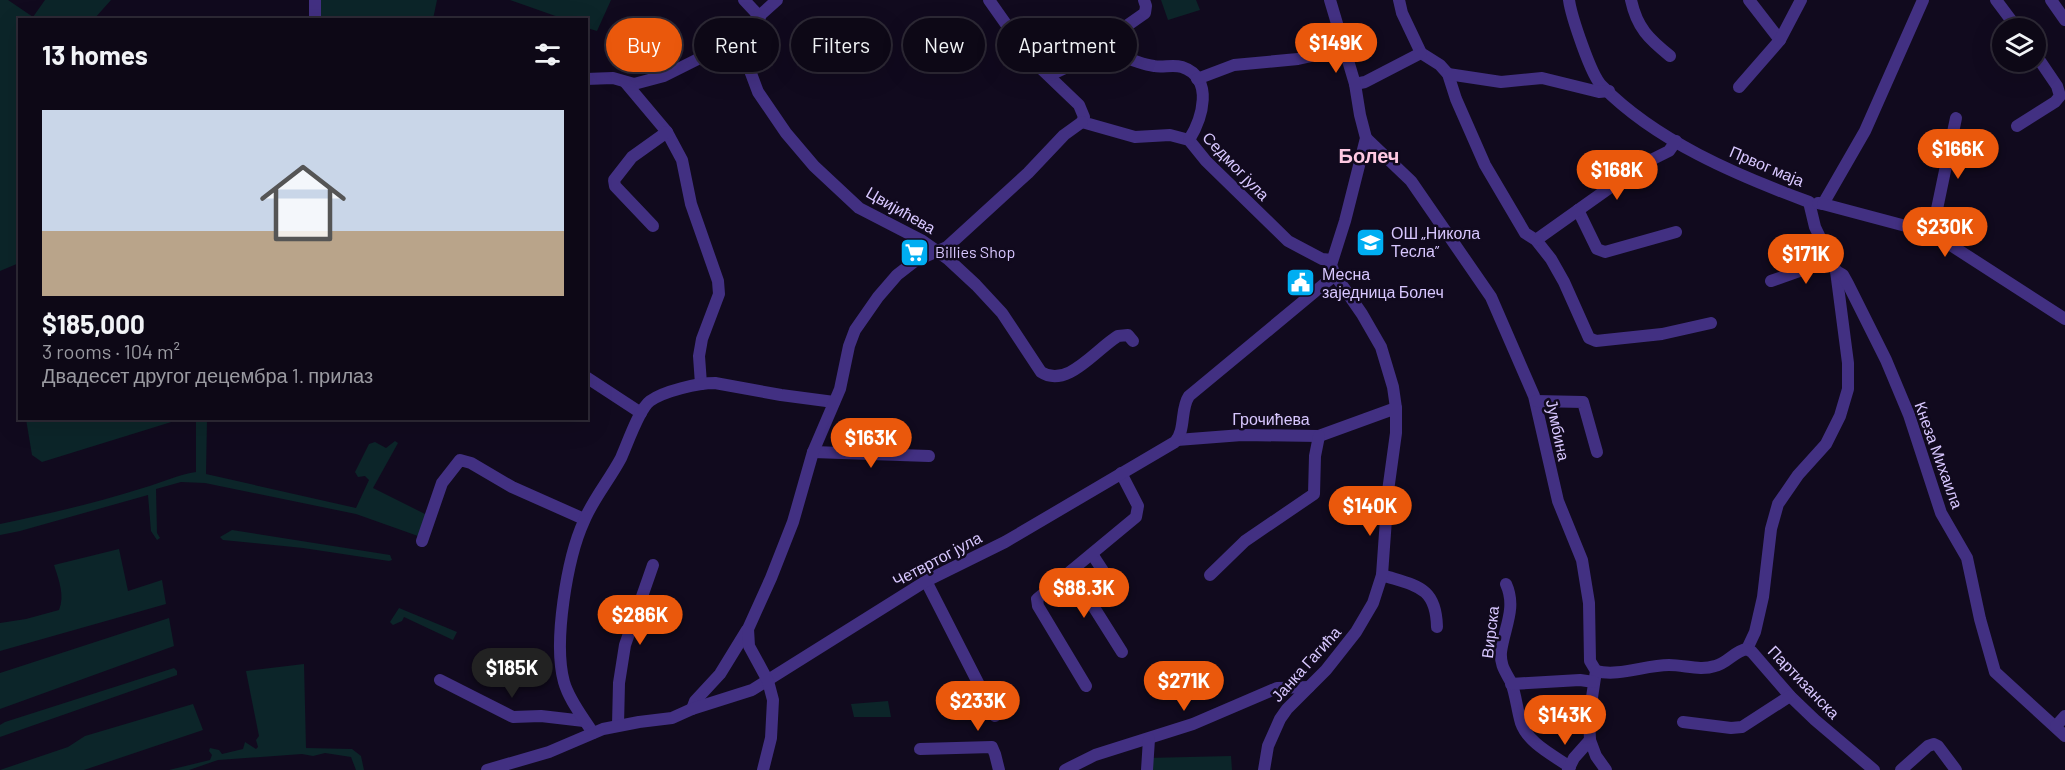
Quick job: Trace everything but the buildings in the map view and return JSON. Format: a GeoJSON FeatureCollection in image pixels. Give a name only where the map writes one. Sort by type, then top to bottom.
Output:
{"type":"FeatureCollection","features":[{"type":"Feature","properties":{"kind":"street"},"geometry":{"type":"LineString","coordinates":[[315,0],[315,18]]}},
{"type":"Feature","properties":{"kind":"street"},"geometry":{"type":"LineString","coordinates":[[744,0],[760,17],[777,0]]}},
{"type":"Feature","properties":{"kind":"street"},"geometry":{"type":"LineString","coordinates":[[692,709],[695,701],[720,674],[748,629],[771,578],[793,522],[813,452],[840,389],[849,346],[855,330],[866,313],[897,275],[915,261],[947,247],[1028,173],[1064,135],[1082,122],[1084,117],[1079,105],[1030,58],[989,0]]}},
{"type":"Feature","properties":{"kind":"street"},"geometry":{"type":"LineString","coordinates":[[1137,19],[1145,13],[1144,0]]}},
{"type":"Feature","properties":{"kind":"street"},"geometry":{"type":"LineString","coordinates":[[1177,440],[1185,406],[1190,396],[1335,275],[1331,265],[1332,260],[1345,221],[1366,138],[1355,84],[1330,0]]}},
{"type":"Feature","properties":{"kind":"street"},"geometry":{"type":"LineString","coordinates":[[1399,0],[1402,12],[1421,53],[1440,65],[1448,74],[1456,99],[1485,165],[1525,233],[1536,240],[1547,253],[1564,282],[1589,338],[1605,341],[1662,334],[1711,323]]}},
{"type":"Feature","properties":{"kind":"street","name":"Првог маја"},"geometry":{"type":"LineString","coordinates":[[1570,0],[1579,34],[1600,85],[1609,91],[1614,99],[1676,141],[1708,159],[1809,202],[1815,227],[1833,265],[1848,363],[1848,389],[1840,416],[1826,444],[1798,475],[1778,504],[1771,529],[1763,597],[1755,632],[1748,649]]}},
{"type":"Feature","properties":{"kind":"street"},"geometry":{"type":"LineString","coordinates":[[1631,0],[1639,24],[1651,41],[1670,56]]}},
{"type":"Feature","properties":{"kind":"street"},"geometry":{"type":"LineString","coordinates":[[1749,0],[1780,40]]}},
{"type":"Feature","properties":{"kind":"street"},"geometry":{"type":"LineString","coordinates":[[1739,87],[1780,40],[1802,0]]}},
{"type":"Feature","properties":{"kind":"street"},"geometry":{"type":"LineString","coordinates":[[1823,204],[1865,131],[1923,0]]}},
{"type":"Feature","properties":{"kind":"street"},"geometry":{"type":"LineString","coordinates":[[1996,0],[2010,18]]}},
{"type":"Feature","properties":{"kind":"street"},"geometry":{"type":"LineString","coordinates":[[2051,0],[2065,20]]}},
{"type":"Feature","properties":{"kind":"street"},"geometry":{"type":"LineString","coordinates":[[1197,79],[1234,65],[1298,59],[1344,49]]}},
{"type":"Feature","properties":{"kind":"street"},"geometry":{"type":"LineString","coordinates":[[1355,84],[1374,78],[1421,53]]}},
{"type":"Feature","properties":{"kind":"street"},"geometry":{"type":"LineString","coordinates":[[1137,60],[1154,66],[1183,67],[1197,79],[1204,102],[1202,113],[1189,140]]}},
{"type":"Feature","properties":{"kind":"street"},"geometry":{"type":"LineString","coordinates":[[588,79],[613,78],[639,83],[664,76],[694,61]]}},
{"type":"Feature","properties":{"kind":"street"},"geometry":{"type":"LineString","coordinates":[[2017,126],[2055,102],[2060,96],[2057,86],[2046,70]]}},
{"type":"Feature","properties":{"kind":"street","name":"Цвијићева"},"geometry":{"type":"LineString","coordinates":[[750,72],[758,92],[786,133],[814,166],[860,208],[939,252],[976,285],[1002,314],[1028,355],[1041,372],[1048,377],[1056,378],[1066,375],[1112,340],[1124,334],[1129,335],[1133,340]]}},
{"type":"Feature","properties":{"kind":"street"},"geometry":{"type":"LineString","coordinates":[[1050,75],[1056,72]]}},
{"type":"Feature","properties":{"kind":"street"},"geometry":{"type":"LineString","coordinates":[[1448,74],[1501,82],[1542,78],[1599,92],[1609,91]]}},
{"type":"Feature","properties":{"kind":"street"},"geometry":{"type":"LineString","coordinates":[[625,82],[667,132],[682,160],[689,198],[720,285],[720,294],[700,346],[701,384]]}},
{"type":"Feature","properties":{"kind":"street"},"geometry":{"type":"LineString","coordinates":[[1932,233],[1956,118]]}},
{"type":"Feature","properties":{"kind":"street","name":"Седмог јула"},"geometry":{"type":"LineString","coordinates":[[1082,122],[1135,137],[1170,135],[1189,140],[1206,161],[1288,241],[1322,259],[1332,260]]}},
{"type":"Feature","properties":{"kind":"street"},"geometry":{"type":"LineString","coordinates":[[653,226],[615,186],[614,180],[632,158],[667,132]]}},
{"type":"Feature","properties":{"kind":"street","name":"Јумбина"},"geometry":{"type":"LineString","coordinates":[[1366,138],[1411,180],[1495,303],[1513,351],[1528,378],[1536,401],[1558,501],[1572,531],[1584,567],[1590,620],[1590,661],[1595,676],[1589,717],[1590,740],[1596,756],[1606,770]]}},
{"type":"Feature","properties":{"kind":"street"},"geometry":{"type":"LineString","coordinates":[[1536,240],[1643,164],[1669,152],[1676,141]]}},
{"type":"Feature","properties":{"kind":"street"},"geometry":{"type":"LineString","coordinates":[[1809,202],[1932,233],[2065,319]]}},
{"type":"Feature","properties":{"kind":"street"},"geometry":{"type":"LineString","coordinates":[[1578,210],[1597,249],[1605,252],[1676,232]]}},
{"type":"Feature","properties":{"kind":"street"},"geometry":{"type":"LineString","coordinates":[[1771,281],[1833,265]]}},
{"type":"Feature","properties":{"kind":"street","name":"Кнеза Михаила"},"geometry":{"type":"LineString","coordinates":[[1833,265],[1843,275],[1886,360],[1909,415],[1941,513],[1967,558],[1980,619],[1995,672],[2060,731]]}},
{"type":"Feature","properties":{"kind":"street","name":"Јанка Гагића"},"geometry":{"type":"LineString","coordinates":[[1264,770],[1268,746],[1280,719],[1326,670],[1356,632],[1373,603],[1382,575],[1388,491],[1396,433],[1393,387],[1381,347],[1335,275]]}},
{"type":"Feature","properties":{"kind":"street"},"geometry":{"type":"LineString","coordinates":[[588,378],[641,413]]}},
{"type":"Feature","properties":{"kind":"street"},"geometry":{"type":"LineString","coordinates":[[592,733],[564,682],[561,653],[568,569],[584,519],[620,460],[641,413],[651,401],[701,384],[715,383],[834,402]]}},
{"type":"Feature","properties":{"kind":"street"},"geometry":{"type":"LineString","coordinates":[[1536,401],[1584,402],[1597,452]]}},
{"type":"Feature","properties":{"kind":"street","name":"Грочићева"},"geometry":{"type":"LineString","coordinates":[[1177,440],[1242,435],[1319,436],[1396,408]]}},
{"type":"Feature","properties":{"kind":"street"},"geometry":{"type":"LineString","coordinates":[[1210,575],[1245,541],[1314,494],[1315,456],[1319,436]]}},
{"type":"Feature","properties":{"kind":"street","name":"Четвртог јула"},"geometry":{"type":"LineString","coordinates":[[487,770],[511,767],[592,733],[618,725],[672,718],[692,709],[737,696],[768,681],[926,581],[1005,542],[1177,440]]}},
{"type":"Feature","properties":{"kind":"street"},"geometry":{"type":"LineString","coordinates":[[813,452],[929,456]]}},
{"type":"Feature","properties":{"kind":"street"},"geometry":{"type":"LineString","coordinates":[[422,541],[442,483],[460,460],[471,463],[522,492],[584,519]]}},
{"type":"Feature","properties":{"kind":"street"},"geometry":{"type":"LineString","coordinates":[[1086,686],[1036,603],[1037,599],[1136,517],[1138,506],[1121,473]]}},
{"type":"Feature","properties":{"kind":"street"},"geometry":{"type":"LineString","coordinates":[[1092,554],[1120,597]]}},
{"type":"Feature","properties":{"kind":"street"},"geometry":{"type":"LineString","coordinates":[[618,725],[619,683],[623,653],[653,565]]}},
{"type":"Feature","properties":{"kind":"street"},"geometry":{"type":"LineString","coordinates":[[1071,571],[1122,652]]}},
{"type":"Feature","properties":{"kind":"street"},"geometry":{"type":"LineString","coordinates":[[1382,575],[1418,588],[1426,594],[1436,609],[1437,627]]}},
{"type":"Feature","properties":{"kind":"street"},"geometry":{"type":"LineString","coordinates":[[926,581],[995,716]]}},
{"type":"Feature","properties":{"kind":"street","name":"Вирска"},"geometry":{"type":"LineString","coordinates":[[1506,584],[1511,600],[1511,610],[1501,661],[1502,669],[1511,684],[1523,727],[1540,746],[1569,768],[1581,749],[1590,740]]}},
{"type":"Feature","properties":{"kind":"street"},"geometry":{"type":"LineString","coordinates":[[748,629],[749,646],[772,691],[771,738],[763,770]]}},
{"type":"Feature","properties":{"kind":"street","name":"Партизанска"},"geometry":{"type":"LineString","coordinates":[[1511,684],[1580,680],[1660,665],[1699,669],[1713,667],[1735,653],[1748,649],[1790,696],[1874,770]]}},
{"type":"Feature","properties":{"kind":"street"},"geometry":{"type":"LineString","coordinates":[[440,680],[513,717],[541,716],[584,721]]}},
{"type":"Feature","properties":{"kind":"street"},"geometry":{"type":"LineString","coordinates":[[1065,770],[1095,755],[1193,724],[1277,688],[1309,687]]}},
{"type":"Feature","properties":{"kind":"street"},"geometry":{"type":"LineString","coordinates":[[1683,722],[1731,728],[1742,727],[1790,696]]}},
{"type":"Feature","properties":{"kind":"street"},"geometry":{"type":"LineString","coordinates":[[2060,731],[2065,716]]}},
{"type":"Feature","properties":{"kind":"street"},"geometry":{"type":"LineString","coordinates":[[1147,770],[1149,739]]}},
{"type":"Feature","properties":{"kind":"street"},"geometry":{"type":"LineString","coordinates":[[1900,770],[1928,746],[1934,744],[1956,770]]}},
{"type":"Feature","properties":{"kind":"street"},"geometry":{"type":"LineString","coordinates":[[920,749],[992,747],[999,770]]}},
{"type":"Feature","properties":{"kind":"green space"},"geometry":{"type":"Polygon","coordinates":[[[0,0],[8,0],[33,17],[45,0],[111,0],[95,18],[18,18],[18,263],[0,271],[0,0]]]}},
{"type":"Feature","properties":{"kind":"green space"},"geometry":{"type":"Polygon","coordinates":[[[319,0],[437,0],[433,18],[314,18],[319,0]]]}},
{"type":"Feature","properties":{"kind":"green space"},"geometry":{"type":"Polygon","coordinates":[[[510,0],[611,0],[597,31],[588,28],[588,18],[561,18],[510,0]]]}},
{"type":"Feature","properties":{"kind":"green space"},"geometry":{"type":"Polygon","coordinates":[[[1161,0],[1196,0],[1200,10],[1168,20],[1161,0]]]}},
{"type":"Feature","properties":{"kind":"green space"},"geometry":{"type":"Polygon","coordinates":[[[26,420],[178,420],[42,462],[32,455],[26,420]]]}},
{"type":"Feature","properties":{"kind":"green space"},"geometry":{"type":"Polygon","coordinates":[[[196,420],[207,420],[206,474],[356,508],[369,480],[365,476],[358,477],[355,472],[369,444],[375,442],[386,448],[395,441],[398,443],[373,488],[427,515],[418,536],[356,514],[205,483],[181,482],[156,489],[157,533],[160,538],[157,540],[151,531],[148,495],[0,535],[0,524],[90,503],[196,472],[196,420]]]}},
{"type":"Feature","properties":{"kind":"green space"},"geometry":{"type":"Polygon","coordinates":[[[232,530],[390,555],[392,560],[223,540],[220,537],[232,530]]]}},
{"type":"Feature","properties":{"kind":"green space"},"geometry":{"type":"Polygon","coordinates":[[[119,549],[128,591],[162,580],[166,604],[0,651],[0,623],[59,610],[61,594],[54,565],[119,549]]]}},
{"type":"Feature","properties":{"kind":"green space"},"geometry":{"type":"Polygon","coordinates":[[[399,608],[457,632],[453,640],[404,617],[402,621],[393,625],[390,622],[399,608]]]}},
{"type":"Feature","properties":{"kind":"green space"},"geometry":{"type":"Polygon","coordinates":[[[169,618],[174,646],[0,709],[0,673],[169,618]]]}},
{"type":"Feature","properties":{"kind":"green space"},"geometry":{"type":"Polygon","coordinates":[[[304,664],[306,748],[352,749],[361,756],[364,770],[356,770],[351,757],[325,753],[313,756],[302,754],[218,760],[189,770],[169,770],[210,760],[212,755],[210,748],[219,750],[222,754],[243,749],[245,742],[256,749],[258,747],[256,740],[259,736],[246,671],[304,664]]]}},
{"type":"Feature","properties":{"kind":"green space"},"geometry":{"type":"Polygon","coordinates":[[[174,668],[177,675],[0,737],[0,725],[5,722],[174,668]]]}},
{"type":"Feature","properties":{"kind":"green space"},"geometry":{"type":"Polygon","coordinates":[[[888,701],[891,717],[854,717],[851,704],[888,701]]]}},
{"type":"Feature","properties":{"kind":"green space"},"geometry":{"type":"Polygon","coordinates":[[[193,704],[203,730],[84,770],[0,770],[68,747],[85,736],[193,704]]]}},
{"type":"Feature","properties":{"kind":"green space"},"geometry":{"type":"Polygon","coordinates":[[[1231,756],[1232,770],[1146,770],[1147,758],[1231,756]]]}},
{"type":"Feature","properties":{"kind":"place","name":"ОШ „Никола Тесла”"},"geometry":{"type":"Point","coordinates":[1370,242]}},
{"type":"Feature","properties":{"kind":"place","name":"Billies Shop"},"geometry":{"type":"Point","coordinates":[914,252]}},
{"type":"Feature","properties":{"kind":"place","name":"Месна заједница Болеч"},"geometry":{"type":"Point","coordinates":[1301,283]}},
{"type":"Feature","properties":{"kind":"district","name":"Болеч"},"geometry":{"type":"Point","coordinates":[1369,156]}}]}
